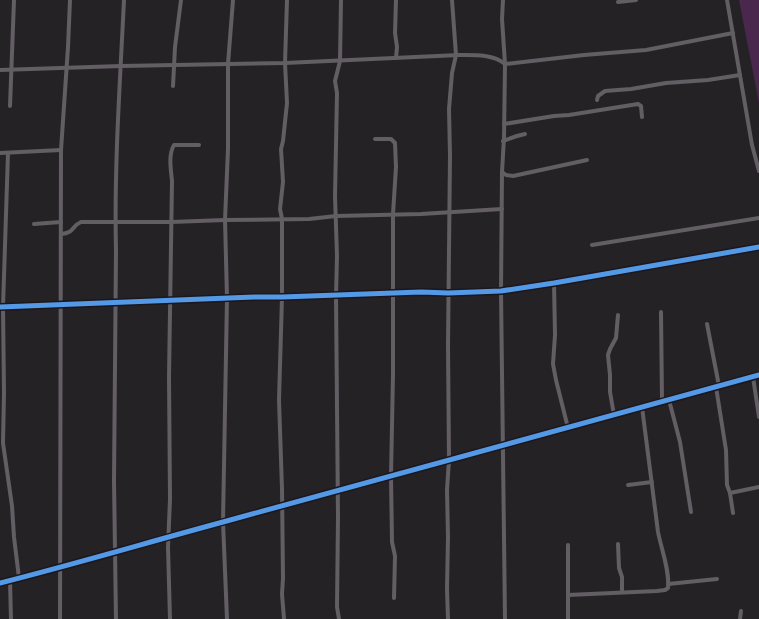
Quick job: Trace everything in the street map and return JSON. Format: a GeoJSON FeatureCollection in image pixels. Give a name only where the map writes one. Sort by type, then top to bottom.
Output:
{"type":"FeatureCollection","features":[{"type":"Feature","properties":{"kind":"street"},"geometry":{"type":"LineString","coordinates":[[10,106],[14,0]]}},
{"type":"Feature","properties":{"kind":"street"},"geometry":{"type":"LineString","coordinates":[[60,619],[61,150],[70,0]]}},
{"type":"Feature","properties":{"kind":"street"},"geometry":{"type":"LineString","coordinates":[[116,619],[116,222],[120,66],[124,0]]}},
{"type":"Feature","properties":{"kind":"street"},"geometry":{"type":"LineString","coordinates":[[173,86],[173,65],[181,0]]}},
{"type":"Feature","properties":{"kind":"street"},"geometry":{"type":"LineString","coordinates":[[227,619],[224,572],[227,298],[225,220],[228,149],[228,64],[233,0]]}},
{"type":"Feature","properties":{"kind":"street"},"geometry":{"type":"LineString","coordinates":[[284,619],[279,400],[282,297],[282,218],[280,209],[283,182],[281,149],[287,103],[285,64],[287,0]]}},
{"type":"Feature","properties":{"kind":"street"},"geometry":{"type":"LineString","coordinates":[[339,619],[337,607],[337,256],[335,196],[336,81],[340,61],[341,0]]}},
{"type":"Feature","properties":{"kind":"street"},"geometry":{"type":"LineString","coordinates":[[396,0],[396,58]]}},
{"type":"Feature","properties":{"kind":"street"},"geometry":{"type":"LineString","coordinates":[[448,619],[449,109],[452,73],[456,55],[452,0]]}},
{"type":"Feature","properties":{"kind":"street"},"geometry":{"type":"LineString","coordinates":[[503,0],[502,19],[505,64],[501,291],[506,619]]}},
{"type":"Feature","properties":{"kind":"street"},"geometry":{"type":"LineString","coordinates":[[618,2],[636,0]]}},
{"type":"Feature","properties":{"kind":"street"},"geometry":{"type":"LineString","coordinates":[[727,0],[752,145],[759,171]]}},
{"type":"Feature","properties":{"kind":"street"},"geometry":{"type":"LineString","coordinates":[[0,70],[67,67],[285,64],[456,55],[478,55],[498,60],[505,64],[646,50],[733,33]]}},
{"type":"Feature","properties":{"kind":"street"},"geometry":{"type":"LineString","coordinates":[[597,100],[598,96],[605,91],[740,75]]}},
{"type":"Feature","properties":{"kind":"street"},"geometry":{"type":"LineString","coordinates":[[504,124],[638,104],[642,117]]}},
{"type":"Feature","properties":{"kind":"street"},"geometry":{"type":"LineString","coordinates":[[504,141],[525,134]]}},
{"type":"Feature","properties":{"kind":"street"},"geometry":{"type":"LineString","coordinates":[[375,139],[391,139],[395,143],[396,167],[393,214],[391,476],[392,542],[395,556],[394,598]]}},
{"type":"Feature","properties":{"kind":"street"},"geometry":{"type":"LineString","coordinates":[[170,619],[169,376],[171,150],[174,145],[199,145]]}},
{"type":"Feature","properties":{"kind":"street"},"geometry":{"type":"LineString","coordinates":[[0,152],[61,150]]}},
{"type":"Feature","properties":{"kind":"street"},"geometry":{"type":"LineString","coordinates":[[8,152],[1,307],[3,443],[12,506],[19,578]]}},
{"type":"Feature","properties":{"kind":"street"},"geometry":{"type":"LineString","coordinates":[[502,172],[513,176],[587,160]]}},
{"type":"Feature","properties":{"kind":"street"},"geometry":{"type":"LineString","coordinates":[[61,234],[71,232],[76,224],[81,222],[171,222],[309,218],[502,209]]}},
{"type":"Feature","properties":{"kind":"street"},"geometry":{"type":"LineString","coordinates":[[592,245],[759,218]]}},
{"type":"Feature","properties":{"kind":"street"},"geometry":{"type":"LineString","coordinates":[[34,224],[61,222]]}},
{"type":"Feature","properties":{"kind":"street"},"geometry":{"type":"LineString","coordinates":[[1,307],[254,297],[435,292],[448,294],[501,291],[759,247]]}},
{"type":"Feature","properties":{"kind":"street"},"geometry":{"type":"LineString","coordinates":[[554,283],[555,334],[553,364],[568,428]]}},
{"type":"Feature","properties":{"kind":"street"},"geometry":{"type":"LineString","coordinates":[[661,312],[662,401]]}},
{"type":"Feature","properties":{"kind":"street"},"geometry":{"type":"LineString","coordinates":[[614,415],[610,392],[608,355],[616,338],[618,315]]}},
{"type":"Feature","properties":{"kind":"street"},"geometry":{"type":"LineString","coordinates":[[708,324],[726,450],[726,474],[733,513]]}},
{"type":"Feature","properties":{"kind":"street"},"geometry":{"type":"LineString","coordinates":[[0,583],[759,375]]}},
{"type":"Feature","properties":{"kind":"street"},"geometry":{"type":"LineString","coordinates":[[753,377],[759,416]]}},
{"type":"Feature","properties":{"kind":"street"},"geometry":{"type":"LineString","coordinates":[[669,400],[680,442],[691,512]]}},
{"type":"Feature","properties":{"kind":"street"},"geometry":{"type":"LineString","coordinates":[[568,595],[665,590],[668,588],[666,564],[658,532],[642,408]]}},
{"type":"Feature","properties":{"kind":"street"},"geometry":{"type":"LineString","coordinates":[[628,485],[652,482]]}},
{"type":"Feature","properties":{"kind":"street"},"geometry":{"type":"LineString","coordinates":[[730,493],[759,487]]}},
{"type":"Feature","properties":{"kind":"street"},"geometry":{"type":"LineString","coordinates":[[618,544],[622,592]]}},
{"type":"Feature","properties":{"kind":"street"},"geometry":{"type":"LineString","coordinates":[[568,545],[568,619]]}},
{"type":"Feature","properties":{"kind":"street"},"geometry":{"type":"LineString","coordinates":[[668,584],[717,579]]}},
{"type":"Feature","properties":{"kind":"street"},"geometry":{"type":"LineString","coordinates":[[10,581],[12,619]]}},
{"type":"Feature","properties":{"kind":"street"},"geometry":{"type":"LineString","coordinates":[[740,611],[740,619]]}},
{"type":"Feature","properties":{"kind":"shaded area"},"geometry":{"type":"Polygon","coordinates":[[[739,0],[759,0],[759,103],[739,0]]]}},
{"type":"Feature","properties":{"kind":"cycle path"},"geometry":{"type":"LineString","coordinates":[[0,307],[254,297],[501,291],[759,247]]}},
{"type":"Feature","properties":{"kind":"cycle path"},"geometry":{"type":"LineString","coordinates":[[0,583],[759,375]]}}]}
